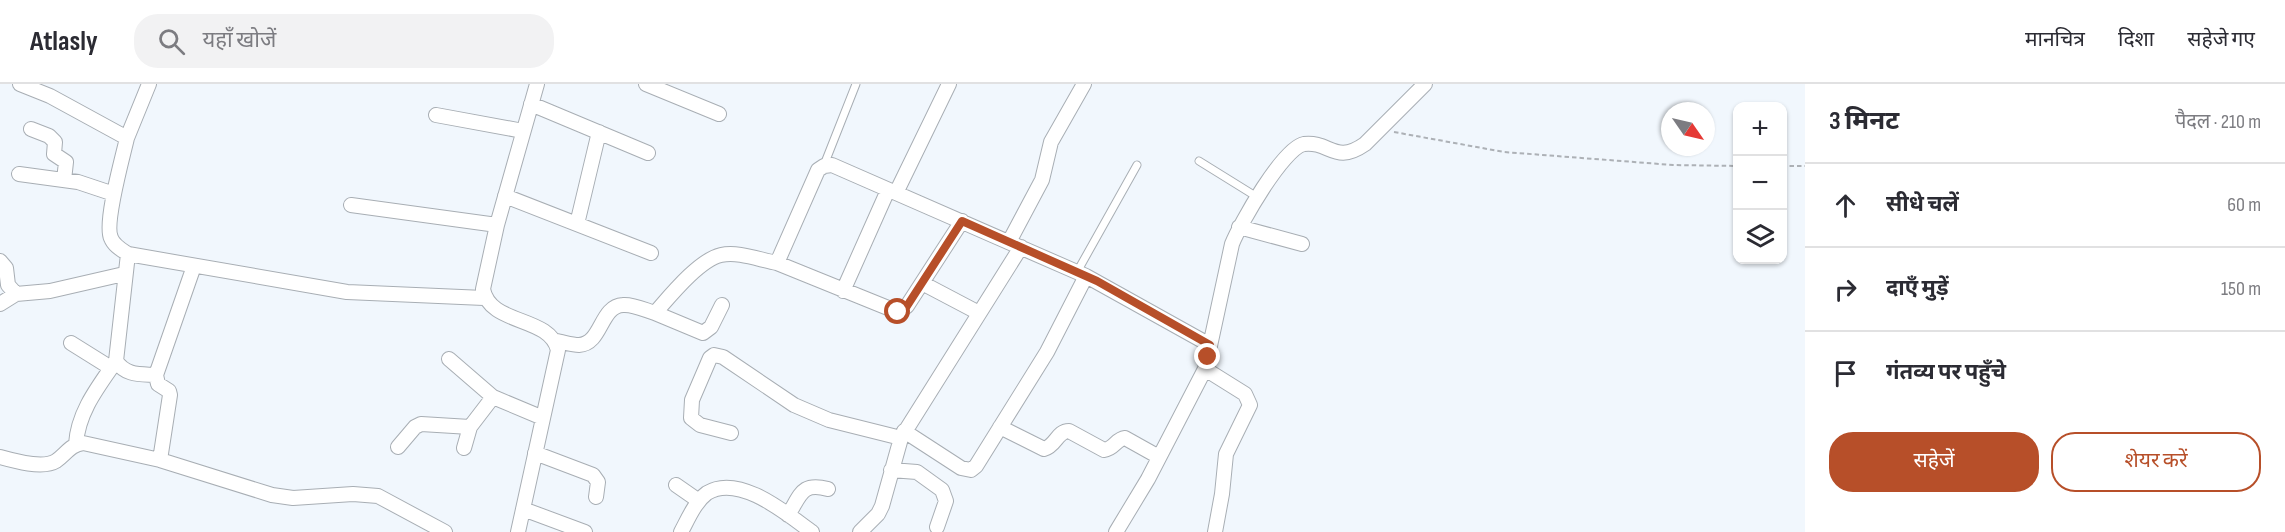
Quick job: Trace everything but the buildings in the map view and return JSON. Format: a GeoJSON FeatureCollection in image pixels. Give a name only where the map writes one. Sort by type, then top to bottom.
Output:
{"type":"FeatureCollection","features":[{"type":"Feature","properties":{"kind":"street"},"geometry":{"type":"LineString","coordinates":[[20,84],[50,96],[127,138]]}},
{"type":"Feature","properties":{"kind":"street"},"geometry":{"type":"LineString","coordinates":[[149,84],[127,138],[114,194],[109,236],[113,243],[128,254],[347,292],[484,298],[499,311],[549,333],[556,341],[557,357],[518,532]]}},
{"type":"Feature","properties":{"kind":"street"},"geometry":{"type":"LineString","coordinates":[[484,298],[483,289],[497,225],[537,84]]}},
{"type":"Feature","properties":{"kind":"street"},"geometry":{"type":"LineString","coordinates":[[646,84],[719,114]]}},
{"type":"Feature","properties":{"kind":"street"},"geometry":{"type":"LineString","coordinates":[[843,291],[892,191],[949,84]]}},
{"type":"Feature","properties":{"kind":"street"},"geometry":{"type":"LineString","coordinates":[[860,532],[878,514],[903,435],[979,313],[1015,244],[1042,180],[1051,142],[1084,84]]}},
{"type":"Feature","properties":{"kind":"street"},"geometry":{"type":"LineString","coordinates":[[1116,532],[1159,458],[1205,369],[1226,267],[1239,227],[1257,196],[1299,146],[1313,145],[1348,153],[1365,144],[1425,84]]}},
{"type":"Feature","properties":{"kind":"street"},"geometry":{"type":"LineString","coordinates":[[531,104],[648,153]]}},
{"type":"Feature","properties":{"kind":"street"},"geometry":{"type":"LineString","coordinates":[[436,115],[523,131]]}},
{"type":"Feature","properties":{"kind":"street"},"geometry":{"type":"LineString","coordinates":[[31,129],[50,136],[55,141],[54,154],[66,162],[64,180]]}},
{"type":"Feature","properties":{"kind":"street"},"geometry":{"type":"LineString","coordinates":[[577,224],[599,132]]}},
{"type":"Feature","properties":{"kind":"street"},"geometry":{"type":"LineString","coordinates":[[777,263],[818,170],[832,165],[1082,274],[1210,345]]}},
{"type":"Feature","properties":{"kind":"street"},"geometry":{"type":"LineString","coordinates":[[19,174],[64,180],[114,194]]}},
{"type":"Feature","properties":{"kind":"street"},"geometry":{"type":"LineString","coordinates":[[505,196],[651,253]]}},
{"type":"Feature","properties":{"kind":"street"},"geometry":{"type":"LineString","coordinates":[[351,205],[497,225]]}},
{"type":"Feature","properties":{"kind":"street"},"geometry":{"type":"LineString","coordinates":[[655,313],[686,279],[720,255],[733,254],[777,263],[898,312],[907,306],[962,221]]}},
{"type":"Feature","properties":{"kind":"street"},"geometry":{"type":"LineString","coordinates":[[1239,227],[1302,244]]}},
{"type":"Feature","properties":{"kind":"street"},"geometry":{"type":"LineString","coordinates":[[76,444],[77,430],[83,411],[114,364],[128,254]]}},
{"type":"Feature","properties":{"kind":"street"},"geometry":{"type":"LineString","coordinates":[[0,261],[6,268],[8,285],[16,294]]}},
{"type":"Feature","properties":{"kind":"street"},"geometry":{"type":"LineString","coordinates":[[160,460],[170,395],[169,391],[158,384],[156,375],[194,266]]}},
{"type":"Feature","properties":{"kind":"street"},"geometry":{"type":"LineString","coordinates":[[0,304],[16,294],[50,291],[124,274]]}},
{"type":"Feature","properties":{"kind":"street"},"geometry":{"type":"LineString","coordinates":[[731,433],[700,425],[691,418],[692,400],[710,358],[714,355],[723,357],[794,405],[828,420],[903,435],[961,468],[971,470],[976,466],[1044,357],[1082,274]]}},
{"type":"Feature","properties":{"kind":"street"},"geometry":{"type":"LineString","coordinates":[[922,283],[979,313]]}},
{"type":"Feature","properties":{"kind":"street"},"geometry":{"type":"LineString","coordinates":[[556,341],[586,344],[592,339],[609,313],[615,307],[622,305],[655,313],[703,333],[711,327],[722,305]]}},
{"type":"Feature","properties":{"kind":"street"},"geometry":{"type":"LineString","coordinates":[[71,343],[131,374],[156,375]]}},
{"type":"Feature","properties":{"kind":"street"},"geometry":{"type":"LineString","coordinates":[[449,359],[493,397],[543,418]]}},
{"type":"Feature","properties":{"kind":"street"},"geometry":{"type":"LineString","coordinates":[[1205,369],[1245,394],[1250,405],[1226,454],[1215,532]]}},
{"type":"Feature","properties":{"kind":"street"},"geometry":{"type":"LineString","coordinates":[[464,447],[470,427],[493,397]]}},
{"type":"Feature","properties":{"kind":"street"},"geometry":{"type":"LineString","coordinates":[[398,447],[415,427],[421,424],[470,427]]}},
{"type":"Feature","properties":{"kind":"street"},"geometry":{"type":"LineString","coordinates":[[1000,428],[1044,449],[1053,445],[1060,434],[1069,431],[1104,450],[1120,438],[1125,438],[1159,458]]}},
{"type":"Feature","properties":{"kind":"street"},"geometry":{"type":"LineString","coordinates":[[0,457],[50,464],[76,444],[90,444],[160,460],[272,495],[293,498],[353,494],[378,496],[445,532]]}},
{"type":"Feature","properties":{"kind":"street"},"geometry":{"type":"LineString","coordinates":[[535,453],[593,475],[598,482],[596,497]]}},
{"type":"Feature","properties":{"kind":"street"},"geometry":{"type":"LineString","coordinates":[[891,470],[917,472],[942,490],[946,501],[937,527]]}},
{"type":"Feature","properties":{"kind":"street"},"geometry":{"type":"LineString","coordinates":[[676,485],[699,501]]}},
{"type":"Feature","properties":{"kind":"street"},"geometry":{"type":"LineString","coordinates":[[788,515],[806,489],[814,486],[828,489]]}},
{"type":"Feature","properties":{"kind":"street"},"geometry":{"type":"LineString","coordinates":[[681,532],[699,501],[706,494],[717,489],[735,489],[755,495],[812,532]]}},
{"type":"Feature","properties":{"kind":"street"},"geometry":{"type":"LineString","coordinates":[[523,509],[585,532]]}},
{"type":"Feature","properties":{"kind":"lane"},"geometry":{"type":"LineString","coordinates":[[824,166],[856,84]]}},
{"type":"Feature","properties":{"kind":"lane"},"geometry":{"type":"LineString","coordinates":[[1199,161],[1257,196]]}},
{"type":"Feature","properties":{"kind":"lane"},"geometry":{"type":"LineString","coordinates":[[1082,274],[1137,165]]}},
{"type":"Feature","properties":{"kind":"path"},"geometry":{"type":"LineString","coordinates":[[1380,129],[1504,152],[1673,165],[1733,166]]}},
{"type":"Feature","properties":{"kind":"path"},"geometry":{"type":"LineString","coordinates":[[1787,166],[1805,166]]}},
{"type":"Feature","properties":{"kind":"route"},"geometry":{"type":"LineString","coordinates":[[898,312],[907,306],[962,221],[1097,281],[1210,345],[1208,357]]}}]}
